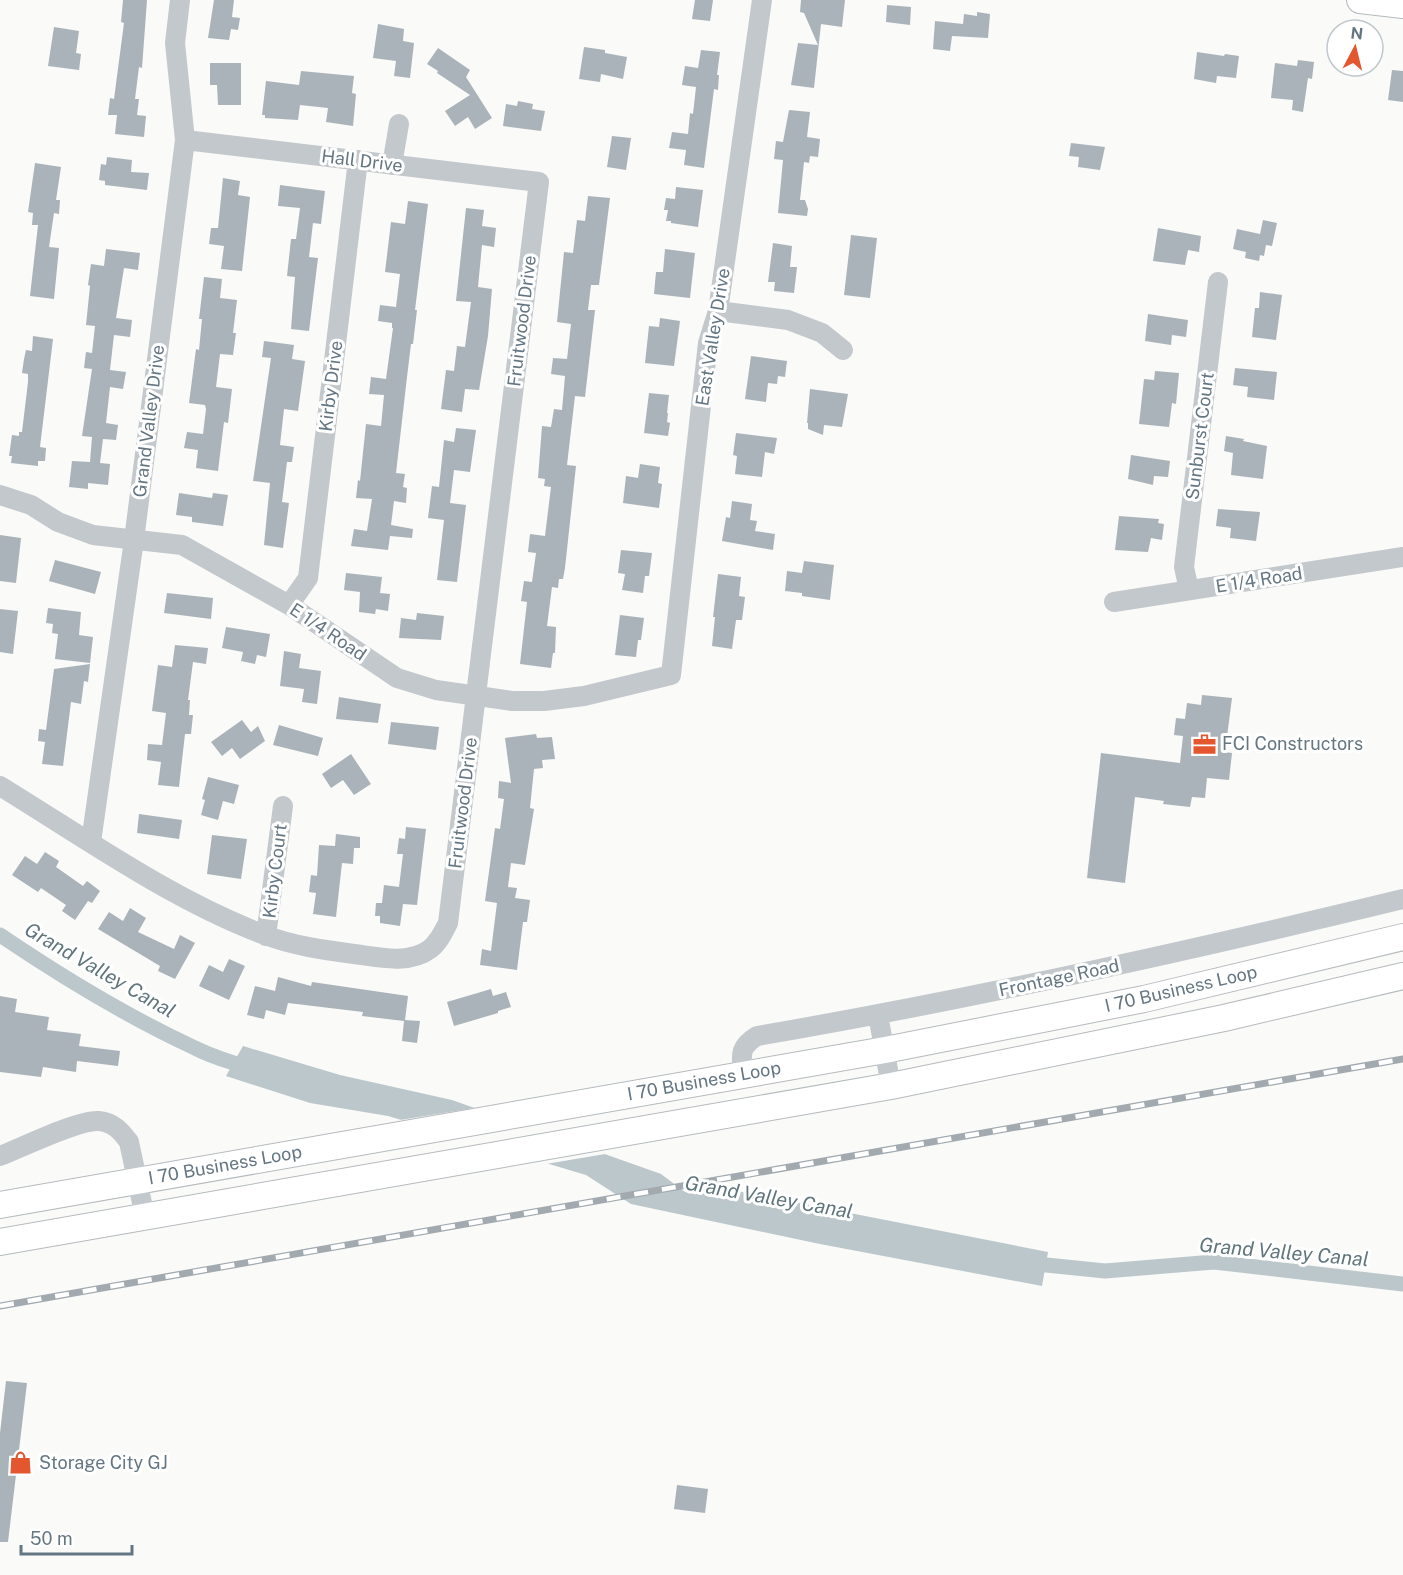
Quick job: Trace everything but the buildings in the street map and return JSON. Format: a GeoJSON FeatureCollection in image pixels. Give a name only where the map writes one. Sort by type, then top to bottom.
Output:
{"type":"FeatureCollection","features":[{"type":"Feature","properties":{"kind":"main road"},"geometry":{"type":"LineString","coordinates":[[1360,0],[1403,5]]}},
{"type":"Feature","properties":{"kind":"main road","name":"I 70 Business Loop"},"geometry":{"type":"LineString","coordinates":[[0,1205],[885,1050],[1144,999],[1403,937]]}},
{"type":"Feature","properties":{"kind":"main road","name":"I 70 Business Loop"},"geometry":{"type":"LineString","coordinates":[[0,1242],[891,1086],[1224,1018],[1403,976]]}},
{"type":"Feature","properties":{"kind":"street","name":"Grand Valley Drive"},"geometry":{"type":"LineString","coordinates":[[91,842],[134,540],[185,140],[175,43],[180,0]]}},
{"type":"Feature","properties":{"kind":"street","name":"East Valley Drive"},"geometry":{"type":"LineString","coordinates":[[671,675],[708,343],[718,311],[762,0]]}},
{"type":"Feature","properties":{"kind":"street"},"geometry":{"type":"LineString","coordinates":[[392,165],[399,124]]}},
{"type":"Feature","properties":{"kind":"street","name":"Hall Drive"},"geometry":{"type":"LineString","coordinates":[[185,140],[539,182]]}},
{"type":"Feature","properties":{"kind":"street","name":"Kirby Drive"},"geometry":{"type":"LineString","coordinates":[[289,605],[308,578],[358,160]]}},
{"type":"Feature","properties":{"kind":"street","name":"Fruitwood Drive"},"geometry":{"type":"LineString","coordinates":[[0,786],[183,899],[266,936],[315,949],[394,959],[429,950],[439,940],[448,923],[539,182]]}},
{"type":"Feature","properties":{"kind":"street","name":"Sunburst Court"},"geometry":{"type":"LineString","coordinates":[[1189,590],[1184,567],[1218,282]]}},
{"type":"Feature","properties":{"kind":"street"},"geometry":{"type":"LineString","coordinates":[[718,311],[788,320],[822,333],[843,350]]}},
{"type":"Feature","properties":{"kind":"street","name":"E 1/4 Road"},"geometry":{"type":"LineString","coordinates":[[0,495],[32,505],[58,522],[93,535],[182,544],[289,605],[397,678],[436,690],[512,701],[544,701],[584,696],[671,675]]}},
{"type":"Feature","properties":{"kind":"street","name":"E 1/4 Road"},"geometry":{"type":"LineString","coordinates":[[1114,602],[1403,557]]}},
{"type":"Feature","properties":{"kind":"street","name":"Kirby Court"},"geometry":{"type":"LineString","coordinates":[[266,936],[283,806]]}},
{"type":"Feature","properties":{"kind":"street","name":"Frontage Road"},"geometry":{"type":"LineString","coordinates":[[743,1074],[741,1057],[743,1048],[747,1042],[757,1036],[878,1015],[1201,948],[1403,899]]}},
{"type":"Feature","properties":{"kind":"street"},"geometry":{"type":"LineString","coordinates":[[878,1015],[891,1086]]}},
{"type":"Feature","properties":{"kind":"street"},"geometry":{"type":"LineString","coordinates":[[0,1156],[83,1122],[98,1121],[113,1125],[129,1142],[145,1217]]}},
{"type":"Feature","properties":{"kind":"shaded area"},"geometry":{"type":"Polygon","coordinates":[[[243,1046],[340,1075],[452,1100],[661,1174],[685,1192],[727,1189],[1048,1252],[1042,1286],[820,1244],[631,1204],[586,1175],[388,1116],[310,1103],[226,1076],[243,1046]]]}},
{"type":"Feature","properties":{"kind":"pier"},"geometry":{"type":"Polygon","coordinates":[[[480,1107],[611,1153],[540,1165],[394,1121],[480,1107]]]}},
{"type":"Feature","properties":{"kind":"waterway","name":"Grand Valley Canal"},"geometry":{"type":"LineString","coordinates":[[0,935],[71,981],[144,1023],[215,1057],[251,1069]]}},
{"type":"Feature","properties":{"kind":"waterway","name":"Grand Valley Canal"},"geometry":{"type":"LineString","coordinates":[[1027,1263],[1105,1271],[1214,1262],[1403,1284]]}},
{"type":"Feature","properties":{"kind":"railway"},"geometry":{"type":"LineString","coordinates":[[0,1306],[1403,1059]]}},
{"type":"Feature","properties":{"kind":"place","name":"FCI Constructors"},"geometry":{"type":"Point","coordinates":[1204,744]}},
{"type":"Feature","properties":{"kind":"place","name":"Storage City GJ"},"geometry":{"type":"Point","coordinates":[21,1463]}}]}
